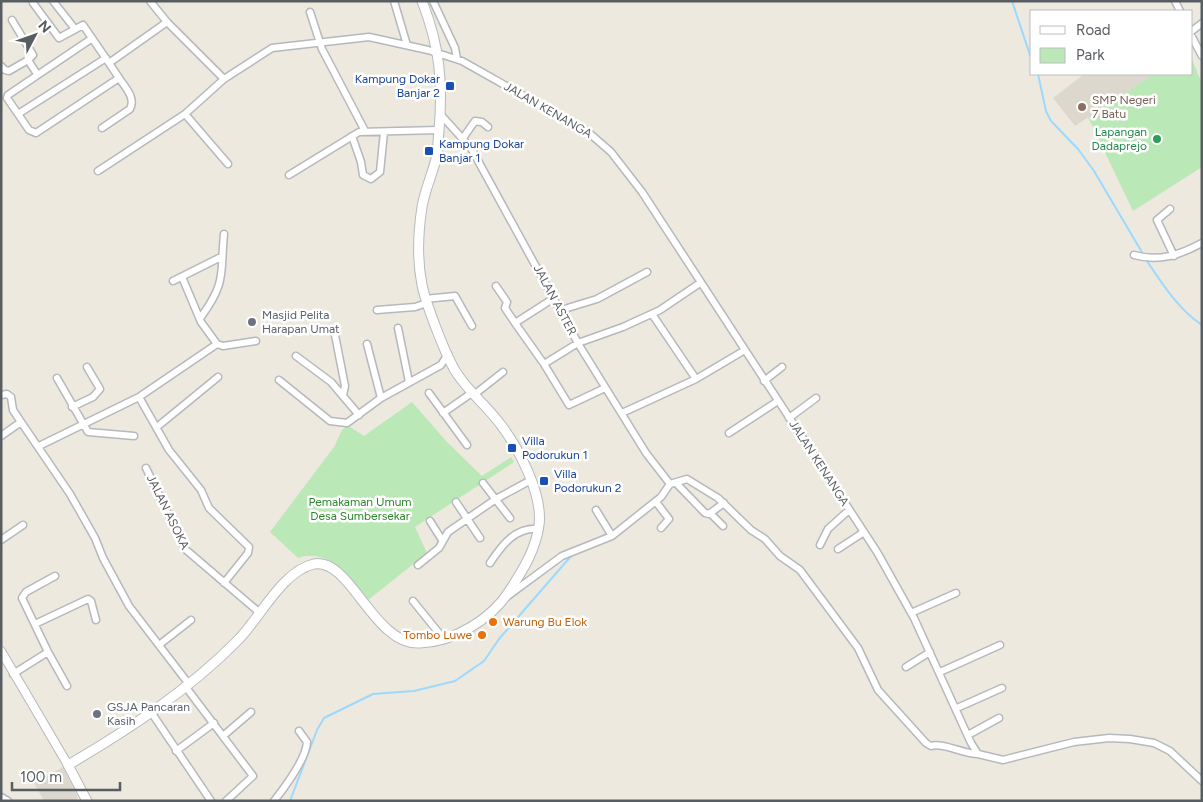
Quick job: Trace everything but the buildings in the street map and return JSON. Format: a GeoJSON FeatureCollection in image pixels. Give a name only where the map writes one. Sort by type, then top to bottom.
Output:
{"type":"FeatureCollection","features":[{"type":"Feature","properties":{"kind":"main road"},"geometry":{"type":"LineString","coordinates":[[87,801],[68,765],[151,712],[187,685],[240,638],[275,594],[298,571],[316,564],[329,566],[340,575],[382,625],[396,637],[409,642],[422,643],[443,638],[481,621],[505,598],[527,563],[539,529],[539,513],[532,480],[514,444],[500,423],[455,370],[426,301],[418,254],[422,209],[437,154],[442,96],[438,53],[422,1]]}},
{"type":"Feature","properties":{"kind":"street"},"geometry":{"type":"LineString","coordinates":[[53,1],[75,29]]}},
{"type":"Feature","properties":{"kind":"street"},"geometry":{"type":"LineString","coordinates":[[150,1],[167,22],[224,79]]}},
{"type":"Feature","properties":{"kind":"street"},"geometry":{"type":"LineString","coordinates":[[394,1],[407,45]]}},
{"type":"Feature","properties":{"kind":"street"},"geometry":{"type":"LineString","coordinates":[[433,1],[459,60]]}},
{"type":"Feature","properties":{"kind":"street"},"geometry":{"type":"LineString","coordinates":[[33,3],[59,38],[83,25],[132,98],[133,104],[130,109],[102,128]]}},
{"type":"Feature","properties":{"kind":"street"},"geometry":{"type":"LineString","coordinates":[[310,12],[320,42],[365,131]]}},
{"type":"Feature","properties":{"kind":"street"},"geometry":{"type":"LineString","coordinates":[[1,66],[9,71],[33,55],[12,20]]}},
{"type":"Feature","properties":{"kind":"street"},"geometry":{"type":"LineString","coordinates":[[18,114],[107,61],[167,22]]}},
{"type":"Feature","properties":{"kind":"street","name":"JALAN KENANGA"},"geometry":{"type":"LineString","coordinates":[[98,171],[185,114],[224,79],[272,48],[369,37],[407,45],[459,60],[588,132],[600,141],[642,192],[864,532],[911,613],[978,754]]}},
{"type":"Feature","properties":{"kind":"street"},"geometry":{"type":"LineString","coordinates":[[91,39],[7,96],[18,114],[30,130],[35,133],[119,78]]}},
{"type":"Feature","properties":{"kind":"street"},"geometry":{"type":"LineString","coordinates":[[1193,39],[1202,56]]}},
{"type":"Feature","properties":{"kind":"street"},"geometry":{"type":"LineString","coordinates":[[28,60],[37,74]]}},
{"type":"Feature","properties":{"kind":"street"},"geometry":{"type":"LineString","coordinates":[[185,114],[228,164]]}},
{"type":"Feature","properties":{"kind":"street","name":"JALAN ASTER"},"geometry":{"type":"LineString","coordinates":[[441,115],[463,138],[578,343],[646,453],[673,483],[722,526]]}},
{"type":"Feature","properties":{"kind":"street"},"geometry":{"type":"LineString","coordinates":[[463,138],[475,121],[482,122],[488,127]]}},
{"type":"Feature","properties":{"kind":"street"},"geometry":{"type":"LineString","coordinates":[[289,175],[352,136],[365,131],[439,130]]}},
{"type":"Feature","properties":{"kind":"street"},"geometry":{"type":"LineString","coordinates":[[352,136],[361,162],[362,175],[371,179],[380,172],[384,132]]}},
{"type":"Feature","properties":{"kind":"street"},"geometry":{"type":"LineString","coordinates":[[1170,209],[1157,220],[1174,256]]}},
{"type":"Feature","properties":{"kind":"street"},"geometry":{"type":"LineString","coordinates":[[201,317],[218,289],[223,267],[221,257],[224,234]]}},
{"type":"Feature","properties":{"kind":"street"},"geometry":{"type":"LineString","coordinates":[[1137,256],[1150,258],[1174,256],[1202,243]]}},
{"type":"Feature","properties":{"kind":"street"},"geometry":{"type":"LineString","coordinates":[[173,281],[221,257]]}},
{"type":"Feature","properties":{"kind":"street"},"geometry":{"type":"LineString","coordinates":[[561,310],[597,299],[647,272]]}},
{"type":"Feature","properties":{"kind":"street"},"geometry":{"type":"LineString","coordinates":[[182,277],[201,317],[203,326],[217,344],[223,346],[256,341]]}},
{"type":"Feature","properties":{"kind":"street"},"geometry":{"type":"LineString","coordinates":[[544,364],[578,343],[623,327],[652,314],[700,283]]}},
{"type":"Feature","properties":{"kind":"street"},"geometry":{"type":"LineString","coordinates":[[496,286],[507,302],[505,308],[544,364],[569,405],[605,388]]}},
{"type":"Feature","properties":{"kind":"street"},"geometry":{"type":"LineString","coordinates":[[377,310],[415,307],[426,301],[455,296],[472,326]]}},
{"type":"Feature","properties":{"kind":"street"},"geometry":{"type":"LineString","coordinates":[[515,323],[554,298]]}},
{"type":"Feature","properties":{"kind":"street"},"geometry":{"type":"LineString","coordinates":[[652,314],[696,379]]}},
{"type":"Feature","properties":{"kind":"street"},"geometry":{"type":"LineString","coordinates":[[398,328],[409,382]]}},
{"type":"Feature","properties":{"kind":"street"},"geometry":{"type":"LineString","coordinates":[[335,335],[345,386],[343,395]]}},
{"type":"Feature","properties":{"kind":"street"},"geometry":{"type":"LineString","coordinates":[[39,446],[139,397],[217,344]]}},
{"type":"Feature","properties":{"kind":"street"},"geometry":{"type":"LineString","coordinates":[[367,344],[381,398]]}},
{"type":"Feature","properties":{"kind":"street"},"geometry":{"type":"LineString","coordinates":[[622,413],[696,379],[745,350]]}},
{"type":"Feature","properties":{"kind":"street"},"geometry":{"type":"LineString","coordinates":[[279,380],[330,421],[347,423],[381,398],[441,365],[448,354]]}},
{"type":"Feature","properties":{"kind":"street"},"geometry":{"type":"LineString","coordinates":[[296,356],[325,377],[359,415]]}},
{"type":"Feature","properties":{"kind":"street"},"geometry":{"type":"LineString","coordinates":[[441,365],[455,370]]}},
{"type":"Feature","properties":{"kind":"street"},"geometry":{"type":"LineString","coordinates":[[72,406],[93,397],[100,389],[88,367]]}},
{"type":"Feature","properties":{"kind":"street"},"geometry":{"type":"LineString","coordinates":[[764,381],[782,367]]}},
{"type":"Feature","properties":{"kind":"street"},"geometry":{"type":"LineString","coordinates":[[443,413],[503,372]]}},
{"type":"Feature","properties":{"kind":"street"},"geometry":{"type":"LineString","coordinates":[[157,427],[218,376]]}},
{"type":"Feature","properties":{"kind":"street"},"geometry":{"type":"LineString","coordinates":[[56,378],[87,430],[92,433],[134,436]]}},
{"type":"Feature","properties":{"kind":"street"},"geometry":{"type":"LineString","coordinates":[[429,393],[467,445]]}},
{"type":"Feature","properties":{"kind":"street"},"geometry":{"type":"LineString","coordinates":[[1,396],[10,396],[13,410],[39,446],[95,538],[117,586],[248,770],[252,778],[226,801]]}},
{"type":"Feature","properties":{"kind":"street"},"geometry":{"type":"LineString","coordinates":[[139,397],[170,450],[201,490],[213,513],[249,547],[248,554],[224,583]]}},
{"type":"Feature","properties":{"kind":"street"},"geometry":{"type":"LineString","coordinates":[[789,418],[816,398]]}},
{"type":"Feature","properties":{"kind":"street"},"geometry":{"type":"LineString","coordinates":[[729,433],[778,401]]}},
{"type":"Feature","properties":{"kind":"street"},"geometry":{"type":"LineString","coordinates":[[1,436],[21,422]]}},
{"type":"Feature","properties":{"kind":"street","name":"JALAN ASOKA"},"geometry":{"type":"LineString","coordinates":[[146,468],[185,549],[260,614]]}},
{"type":"Feature","properties":{"kind":"street"},"geometry":{"type":"LineString","coordinates":[[505,598],[557,558],[612,536],[656,502],[673,483],[684,479],[690,480],[710,491],[751,530],[768,542],[780,556],[800,570],[858,648],[878,690],[931,746],[939,744],[964,753],[978,754],[997,759],[1013,759],[1074,742],[1109,738],[1130,739],[1154,743],[1170,751],[1202,781]]}},
{"type":"Feature","properties":{"kind":"street"},"geometry":{"type":"LineString","coordinates":[[418,565],[439,548],[448,532],[496,499],[532,480]]}},
{"type":"Feature","properties":{"kind":"street"},"geometry":{"type":"LineString","coordinates":[[484,483],[510,518]]}},
{"type":"Feature","properties":{"kind":"street"},"geometry":{"type":"LineString","coordinates":[[456,502],[480,538]]}},
{"type":"Feature","properties":{"kind":"street"},"geometry":{"type":"LineString","coordinates":[[656,502],[669,519],[661,528]]}},
{"type":"Feature","properties":{"kind":"street"},"geometry":{"type":"LineString","coordinates":[[710,514],[724,503]]}},
{"type":"Feature","properties":{"kind":"street"},"geometry":{"type":"LineString","coordinates":[[596,510],[612,536]]}},
{"type":"Feature","properties":{"kind":"street"},"geometry":{"type":"LineString","coordinates":[[820,545],[828,529],[850,510]]}},
{"type":"Feature","properties":{"kind":"street"},"geometry":{"type":"LineString","coordinates":[[430,521],[442,540]]}},
{"type":"Feature","properties":{"kind":"street"},"geometry":{"type":"LineString","coordinates":[[1,540],[23,525]]}},
{"type":"Feature","properties":{"kind":"street"},"geometry":{"type":"LineString","coordinates":[[490,563],[500,548],[511,537],[526,529],[539,529]]}},
{"type":"Feature","properties":{"kind":"street"},"geometry":{"type":"LineString","coordinates":[[838,549],[864,532]]}},
{"type":"Feature","properties":{"kind":"street"},"geometry":{"type":"LineString","coordinates":[[55,576],[23,594],[23,603],[67,686]]}},
{"type":"Feature","properties":{"kind":"street"},"geometry":{"type":"LineString","coordinates":[[911,613],[956,593]]}},
{"type":"Feature","properties":{"kind":"street"},"geometry":{"type":"LineString","coordinates":[[35,624],[88,599],[91,601],[96,620]]}},
{"type":"Feature","properties":{"kind":"street"},"geometry":{"type":"LineString","coordinates":[[413,601],[435,625],[443,638]]}},
{"type":"Feature","properties":{"kind":"street"},"geometry":{"type":"LineString","coordinates":[[159,645],[191,620]]}},
{"type":"Feature","properties":{"kind":"street"},"geometry":{"type":"LineString","coordinates":[[940,672],[1000,646]]}},
{"type":"Feature","properties":{"kind":"street"},"geometry":{"type":"LineString","coordinates":[[1,651],[68,765]]}},
{"type":"Feature","properties":{"kind":"street"},"geometry":{"type":"LineString","coordinates":[[13,674],[48,652]]}},
{"type":"Feature","properties":{"kind":"street"},"geometry":{"type":"LineString","coordinates":[[906,667],[930,652]]}},
{"type":"Feature","properties":{"kind":"street"},"geometry":{"type":"LineString","coordinates":[[957,708],[1002,688]]}},
{"type":"Feature","properties":{"kind":"street"},"geometry":{"type":"LineString","coordinates":[[151,712],[208,800]]}},
{"type":"Feature","properties":{"kind":"street"},"geometry":{"type":"LineString","coordinates":[[224,736],[251,712]]}},
{"type":"Feature","properties":{"kind":"street"},"geometry":{"type":"LineString","coordinates":[[968,735],[999,718]]}},
{"type":"Feature","properties":{"kind":"street"},"geometry":{"type":"LineString","coordinates":[[176,750],[214,723]]}},
{"type":"Feature","properties":{"kind":"street"},"geometry":{"type":"LineString","coordinates":[[274,801],[288,784],[305,751],[307,742],[299,731]]}},
{"type":"Feature","properties":{"kind":"street"},"geometry":{"type":"LineString","coordinates":[[1,796],[8,801]]}},
{"type":"Feature","properties":{"kind":"shaded area","name":"SMP Negeri 7 Batu"},"geometry":{"type":"Polygon","coordinates":[[[1083,75],[1152,75],[1075,126],[1053,98],[1083,75]]]}},
{"type":"Feature","properties":{"kind":"shaded area"},"geometry":{"type":"Polygon","coordinates":[[[63,767],[77,795],[78,801],[44,801],[34,783],[63,767]]]}},
{"type":"Feature","properties":{"kind":"green space","name":"Lapangan Dadaprejo"},"geometry":{"type":"Polygon","coordinates":[[[1193,62],[1202,83],[1202,167],[1133,211],[1088,117],[1152,75],[1193,75],[1193,62]]]}},
{"type":"Feature","properties":{"kind":"green space","name":"Pemakaman Umum Desa Sumbersekar"},"geometry":{"type":"Polygon","coordinates":[[[412,402],[447,442],[482,476],[511,457],[514,462],[415,527],[427,553],[367,601],[345,575],[329,561],[320,557],[310,556],[298,558],[270,532],[334,447],[342,430],[347,425],[364,436],[412,402]]]}},
{"type":"Feature","properties":{"kind":"waterway"},"geometry":{"type":"LineString","coordinates":[[1012,1],[1030,55]]}},
{"type":"Feature","properties":{"kind":"waterway"},"geometry":{"type":"LineString","coordinates":[[1038,75],[1046,111],[1051,121],[1078,149],[1094,171],[1143,254]]}},
{"type":"Feature","properties":{"kind":"waterway"},"geometry":{"type":"LineString","coordinates":[[1145,258],[1178,303],[1193,319],[1202,325]]}},
{"type":"Feature","properties":{"kind":"waterway"},"geometry":{"type":"LineString","coordinates":[[290,801],[317,730],[324,718],[373,694],[414,691],[455,681],[484,661],[499,639],[572,555]]}},
{"type":"Feature","properties":{"kind":"place","name":"Kampung Dokar Banjar 2"},"geometry":{"type":"Point","coordinates":[450,86]}},
{"type":"Feature","properties":{"kind":"place","name":"SMP Negeri 7 Batu"},"geometry":{"type":"Point","coordinates":[1082,107]}},
{"type":"Feature","properties":{"kind":"place","name":"Lapangan Dadaprejo"},"geometry":{"type":"Point","coordinates":[1157,139]}},
{"type":"Feature","properties":{"kind":"place","name":"Kampung Dokar Banjar 1"},"geometry":{"type":"Point","coordinates":[429,151]}},
{"type":"Feature","properties":{"kind":"place","name":"Masjid Pelita Harapan Umat"},"geometry":{"type":"Point","coordinates":[252,322]}},
{"type":"Feature","properties":{"kind":"place","name":"Villa Podorukun 1"},"geometry":{"type":"Point","coordinates":[512,448]}},
{"type":"Feature","properties":{"kind":"place","name":"Villa Podorukun 2"},"geometry":{"type":"Point","coordinates":[544,481]}},
{"type":"Feature","properties":{"kind":"place","name":"Warung Bu Elok"},"geometry":{"type":"Point","coordinates":[493,622]}},
{"type":"Feature","properties":{"kind":"place","name":"Tombo Luwe"},"geometry":{"type":"Point","coordinates":[482,635]}},
{"type":"Feature","properties":{"kind":"place","name":"GSJA Pancaran Kasih"},"geometry":{"type":"Point","coordinates":[97,714]}}]}
